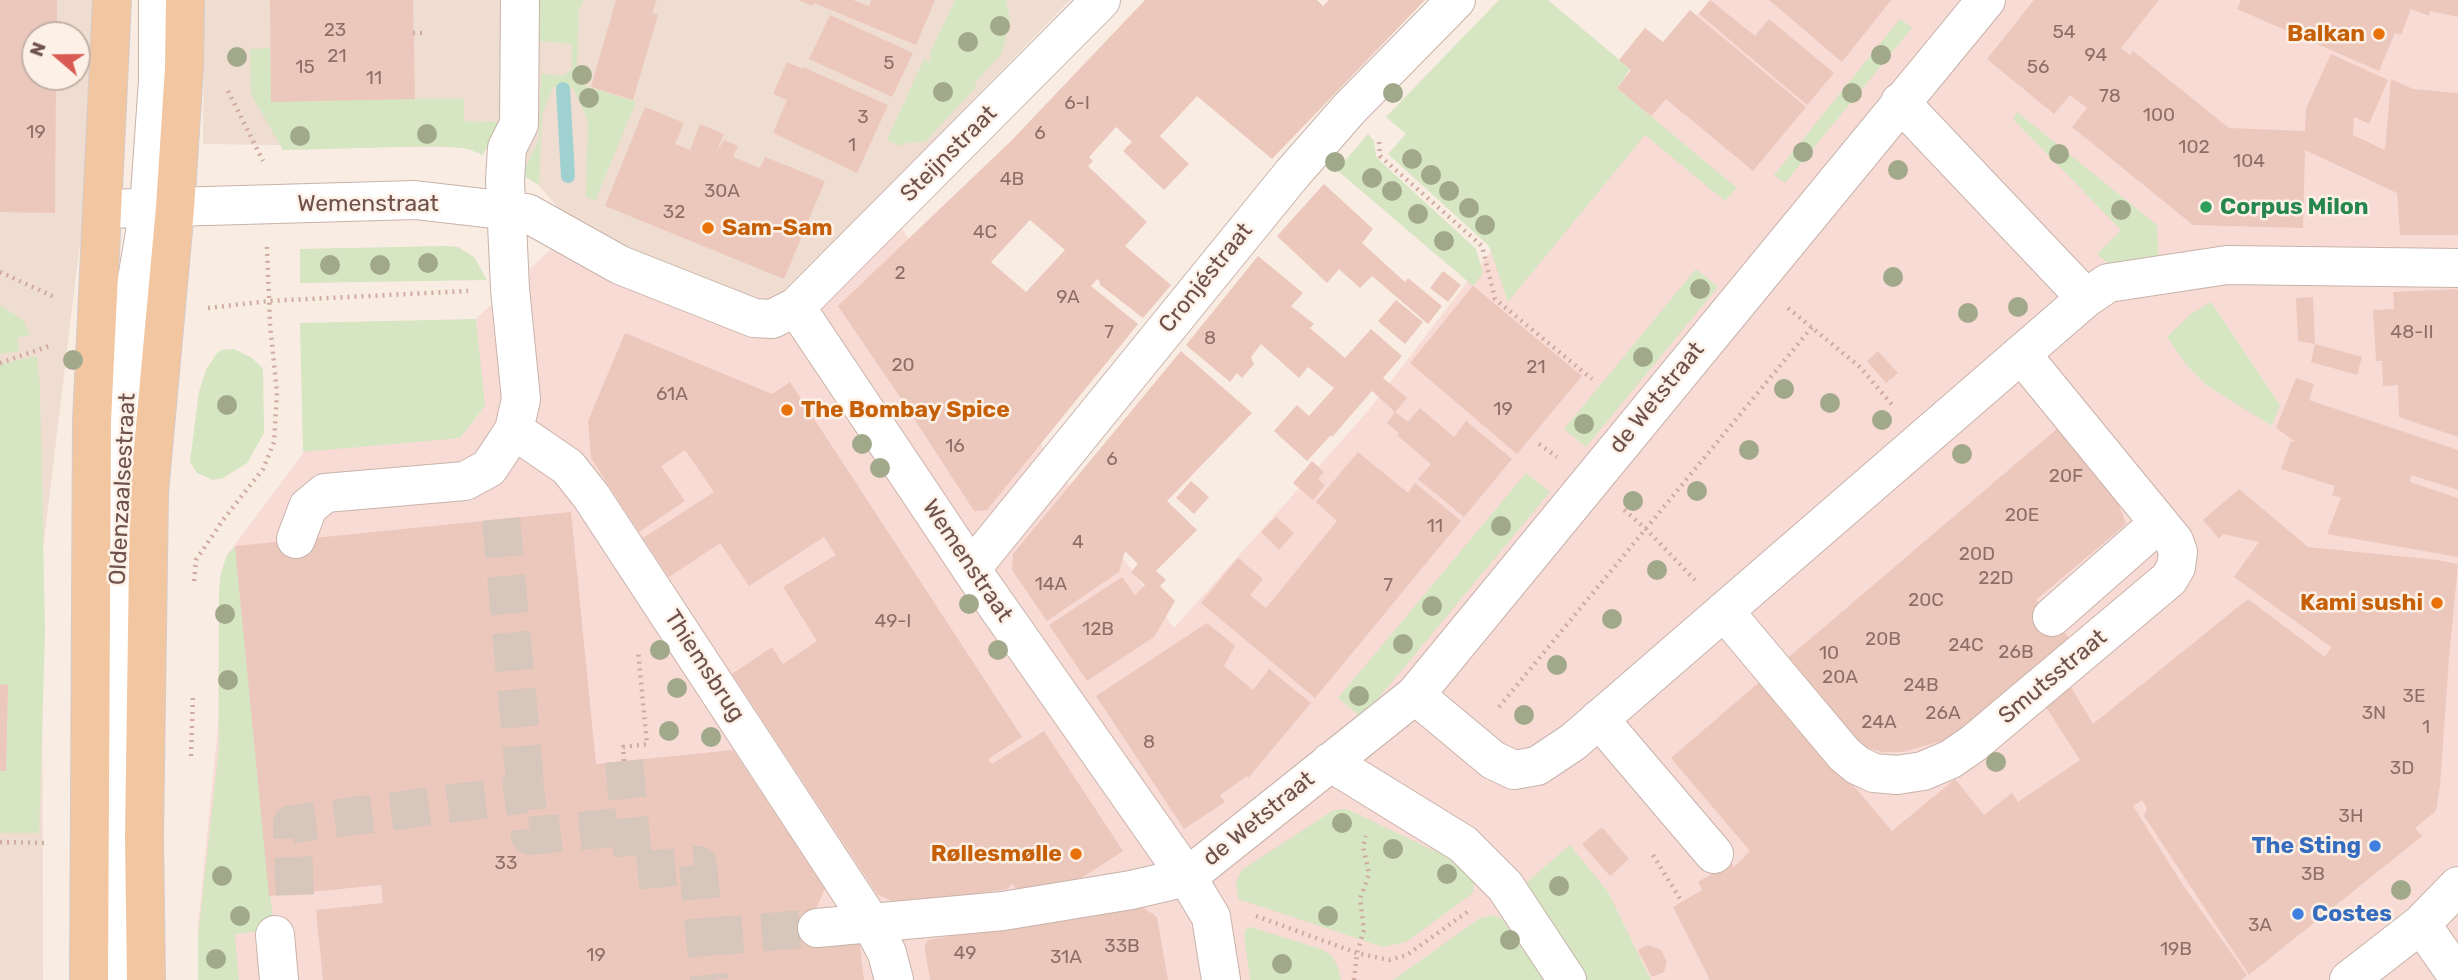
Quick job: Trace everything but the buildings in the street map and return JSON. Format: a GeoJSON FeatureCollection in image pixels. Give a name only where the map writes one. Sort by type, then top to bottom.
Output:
{"type":"FeatureCollection","features":[{"type":"Feature","properties":{"kind":"main road","name":"Oldenzaalsestraat"},"geometry":{"type":"LineString","coordinates":[[89,980],[92,421],[112,0]]}},
{"type":"Feature","properties":{"kind":"main road","name":"Oldenzaalsestraat"},"geometry":{"type":"LineString","coordinates":[[146,980],[144,837],[149,492],[166,306],[162,208],[184,68],[185,0]]}},
{"type":"Feature","properties":{"kind":"street","name":"Oldenzaalsestraat"},"geometry":{"type":"LineString","coordinates":[[118,980],[116,721],[119,492],[133,303],[162,208],[158,0]]}},
{"type":"Feature","properties":{"kind":"street"},"geometry":{"type":"LineString","coordinates":[[296,539],[308,506],[325,493],[465,481],[489,468],[514,430],[521,400],[510,289],[506,210],[507,148],[519,124],[520,0]]}},
{"type":"Feature","properties":{"kind":"street","name":"Cronjéstraat"},"geometry":{"type":"LineString","coordinates":[[971,569],[1246,228],[1350,108],[1456,0]]}},
{"type":"Feature","properties":{"kind":"street","name":"de Wetstraat"},"geometry":{"type":"LineString","coordinates":[[1187,877],[1415,695],[1986,0]]}},
{"type":"Feature","properties":{"kind":"street","name":"Steijnstraat"},"geometry":{"type":"LineString","coordinates":[[796,307],[1081,7]]}},
{"type":"Feature","properties":{"kind":"street"},"geometry":{"type":"LineString","coordinates":[[1900,102],[2086,298]]}},
{"type":"Feature","properties":{"kind":"street","name":"Wemenstraat"},"geometry":{"type":"LineString","coordinates":[[103,209],[415,200],[506,210],[527,213],[620,265],[754,318],[772,318],[796,307],[971,569],[1187,877],[1211,917],[1221,980]]}},
{"type":"Feature","properties":{"kind":"street"},"geometry":{"type":"LineString","coordinates":[[1415,695],[1482,751],[1514,769],[1537,766],[1573,742],[2086,298],[2108,283],[2227,265],[2458,268]]}},
{"type":"Feature","properties":{"kind":"street","name":"Smutsstraat"},"geometry":{"type":"LineString","coordinates":[[1724,611],[1844,754],[1857,765],[1874,773],[1897,775],[1923,771],[1951,759],[1975,743],[2169,579],[2176,567],[2178,552],[2174,541],[2021,354]]}},
{"type":"Feature","properties":{"kind":"street","name":"Thiemsbrug"},"geometry":{"type":"LineString","coordinates":[[514,430],[568,467],[591,496],[871,922],[887,953],[894,980]]}},
{"type":"Feature","properties":{"kind":"street"},"geometry":{"type":"LineString","coordinates":[[2052,618],[2160,523]]}},
{"type":"Feature","properties":{"kind":"street"},"geometry":{"type":"LineString","coordinates":[[1599,719],[1714,854]]}},
{"type":"Feature","properties":{"kind":"street","name":"de Wetstraat"},"geometry":{"type":"LineString","coordinates":[[1330,762],[1463,844],[1505,886],[1567,980]]}},
{"type":"Feature","properties":{"kind":"street"},"geometry":{"type":"LineString","coordinates":[[817,928],[1003,911],[1130,890],[1187,877]]}},
{"type":"Feature","properties":{"kind":"street"},"geometry":{"type":"LineString","coordinates":[[2349,980],[2421,924],[2458,886]]}},
{"type":"Feature","properties":{"kind":"street"},"geometry":{"type":"LineString","coordinates":[[2421,924],[2458,977]]}},
{"type":"Feature","properties":{"kind":"street"},"geometry":{"type":"LineString","coordinates":[[275,935],[279,980]]}},
{"type":"Feature","properties":{"kind":"path"},"geometry":{"type":"LineString","coordinates":[[413,33],[422,33]]}},
{"type":"Feature","properties":{"kind":"path"},"geometry":{"type":"LineString","coordinates":[[193,590],[196,560],[263,469],[274,442],[277,393],[269,301],[262,158],[226,87]]}},
{"type":"Feature","properties":{"kind":"path"},"geometry":{"type":"LineString","coordinates":[[1350,108],[1378,132],[1380,156],[1482,246],[1495,299],[1592,379]]}},
{"type":"Feature","properties":{"kind":"path"},"geometry":{"type":"LineString","coordinates":[[0,272],[55,298],[97,300]]}},
{"type":"Feature","properties":{"kind":"path"},"geometry":{"type":"LineString","coordinates":[[1754,280],[1860,367],[1922,439]]}},
{"type":"Feature","properties":{"kind":"path"},"geometry":{"type":"LineString","coordinates":[[166,306],[215,308],[269,301],[510,289]]}},
{"type":"Feature","properties":{"kind":"path"},"geometry":{"type":"LineString","coordinates":[[1482,751],[1646,528],[1812,327]]}},
{"type":"Feature","properties":{"kind":"path"},"geometry":{"type":"LineString","coordinates":[[0,363],[55,344]]}},
{"type":"Feature","properties":{"kind":"path"},"geometry":{"type":"LineString","coordinates":[[1590,481],[1646,528],[1724,611]]}},
{"type":"Feature","properties":{"kind":"path"},"geometry":{"type":"LineString","coordinates":[[625,761],[623,747],[647,744],[637,647]]}},
{"type":"Feature","properties":{"kind":"path"},"geometry":{"type":"LineString","coordinates":[[191,760],[193,682]]}},
{"type":"Feature","properties":{"kind":"path"},"geometry":{"type":"LineString","coordinates":[[1354,980],[1357,953],[1364,930],[1360,899],[1369,874],[1363,846],[1372,827],[1381,793]]}},
{"type":"Feature","properties":{"kind":"path"},"geometry":{"type":"LineString","coordinates":[[0,842],[60,843]]}},
{"type":"Feature","properties":{"kind":"path"},"geometry":{"type":"LineString","coordinates":[[1651,850],[1682,902]]}},
{"type":"Feature","properties":{"kind":"path"},"geometry":{"type":"LineString","coordinates":[[1211,917],[1245,912],[1357,953],[1389,960],[1407,955],[1505,886]]}},
{"type":"Feature","properties":{"kind":"shaded area"},"geometry":{"type":"Polygon","coordinates":[[[0,0],[94,0],[92,144],[42,557],[43,980],[0,980],[0,0]]]}},
{"type":"Feature","properties":{"kind":"shaded area"},"geometry":{"type":"Polygon","coordinates":[[[204,0],[1070,0],[783,295],[740,298],[575,227],[506,148],[203,144],[204,0]]]}},
{"type":"Feature","properties":{"kind":"shaded area"},"geometry":{"type":"Polygon","coordinates":[[[1710,0],[2458,0],[2458,980],[198,980],[198,926],[218,727],[219,593],[221,573],[227,555],[305,451],[460,436],[483,409],[476,319],[575,227],[740,298],[783,295],[881,196],[1050,458],[1174,628],[1368,411],[1494,247],[1710,0]]]}},
{"type":"Feature","properties":{"kind":"green space"},"geometry":{"type":"Polygon","coordinates":[[[539,0],[584,0],[579,9],[576,83],[636,102],[595,201],[586,197],[588,120],[573,88],[553,87],[542,115],[539,185],[522,175],[539,139],[541,74],[563,76],[572,69],[572,44],[539,41],[539,0]]]}},
{"type":"Feature","properties":{"kind":"green space"},"geometry":{"type":"Polygon","coordinates":[[[955,0],[1006,0],[1010,19],[1002,53],[974,84],[977,86],[925,142],[905,143],[901,146],[887,140],[924,59],[931,62],[930,53],[955,0]]]}},
{"type":"Feature","properties":{"kind":"green space"},"geometry":{"type":"Polygon","coordinates":[[[1499,0],[1548,0],[1630,69],[1617,88],[1737,188],[1725,201],[1645,135],[1508,302],[1489,246],[1388,154],[1406,134],[1386,117],[1499,0]]]}},
{"type":"Feature","properties":{"kind":"green space"},"geometry":{"type":"Polygon","coordinates":[[[1900,19],[1912,28],[1785,183],[1774,175],[1900,19]]]}},
{"type":"Feature","properties":{"kind":"green space"},"geometry":{"type":"Polygon","coordinates":[[[270,48],[272,98],[464,99],[464,121],[498,122],[483,155],[468,149],[441,146],[283,150],[251,94],[250,49],[270,48]]]}},
{"type":"Feature","properties":{"kind":"green space"},"geometry":{"type":"Polygon","coordinates":[[[2017,112],[2157,225],[2159,264],[2110,265],[2097,254],[2121,230],[2013,119],[2017,112]]]}},
{"type":"Feature","properties":{"kind":"green space"},"geometry":{"type":"Polygon","coordinates":[[[1368,134],[1374,141],[1376,156],[1380,161],[1476,249],[1483,273],[1473,286],[1337,170],[1368,134]]]}},
{"type":"Feature","properties":{"kind":"green space"},"geometry":{"type":"Polygon","coordinates":[[[458,247],[474,257],[487,280],[300,283],[300,249],[458,247]]]}},
{"type":"Feature","properties":{"kind":"green space"},"geometry":{"type":"Polygon","coordinates":[[[1696,269],[1718,287],[1586,447],[1564,429],[1696,269]]]}},
{"type":"Feature","properties":{"kind":"green space"},"geometry":{"type":"Polygon","coordinates":[[[2211,302],[2280,405],[2272,426],[2206,385],[2185,363],[2167,337],[2191,314],[2211,302]]]}},
{"type":"Feature","properties":{"kind":"green space"},"geometry":{"type":"Polygon","coordinates":[[[0,305],[23,320],[30,335],[17,338],[19,351],[0,354],[0,305]]]}},
{"type":"Feature","properties":{"kind":"green space"},"geometry":{"type":"Polygon","coordinates":[[[476,319],[485,406],[460,438],[303,452],[300,323],[476,319]]]}},
{"type":"Feature","properties":{"kind":"green space"},"geometry":{"type":"Polygon","coordinates":[[[234,349],[252,358],[263,369],[264,433],[247,463],[223,478],[213,480],[197,473],[190,462],[199,392],[206,370],[217,353],[234,349]]]}},
{"type":"Feature","properties":{"kind":"green space"},"geometry":{"type":"Polygon","coordinates":[[[37,356],[40,387],[45,632],[39,833],[0,833],[0,771],[6,771],[8,685],[0,684],[0,364],[37,356]]]}},
{"type":"Feature","properties":{"kind":"green space"},"geometry":{"type":"Polygon","coordinates":[[[1526,473],[1550,492],[1362,718],[1338,698],[1526,473]]]}},
{"type":"Feature","properties":{"kind":"green space"},"geometry":{"type":"Polygon","coordinates":[[[235,546],[274,930],[235,934],[239,980],[198,980],[198,936],[219,747],[219,593],[221,573],[227,555],[235,546]]]}},
{"type":"Feature","properties":{"kind":"green space"},"geometry":{"type":"Polygon","coordinates":[[[1347,809],[1462,864],[1474,881],[1473,893],[1406,942],[1383,947],[1238,899],[1236,882],[1242,870],[1332,811],[1347,809]]]}},
{"type":"Feature","properties":{"kind":"green space"},"geometry":{"type":"Polygon","coordinates":[[[1570,845],[1608,892],[1651,980],[1586,980],[1521,887],[1570,845]]]}},
{"type":"Feature","properties":{"kind":"green space"},"geometry":{"type":"Polygon","coordinates":[[[1494,915],[1502,919],[1545,980],[1393,980],[1480,918],[1494,915]]]}},
{"type":"Feature","properties":{"kind":"green space"},"geometry":{"type":"Polygon","coordinates":[[[1250,927],[1321,949],[1332,956],[1341,980],[1250,980],[1244,934],[1250,927]]]}},
{"type":"Feature","properties":{"kind":"waterway"},"geometry":{"type":"LineString","coordinates":[[563,89],[568,176]]}},
{"type":"Feature","properties":{"kind":"tunnel"},"geometry":{"type":"LineString","coordinates":[[501,519],[526,794]]}},
{"type":"Feature","properties":{"kind":"tunnel"},"geometry":{"type":"LineString","coordinates":[[624,761],[634,871],[698,865],[709,980]]}},
{"type":"Feature","properties":{"kind":"tunnel"},"geometry":{"type":"LineString","coordinates":[[295,895],[292,824],[526,794],[530,836],[630,826]]}},
{"type":"Feature","properties":{"kind":"tunnel"},"geometry":{"type":"LineString","coordinates":[[705,937],[817,928]]}},
{"type":"Feature","properties":{"kind":"place","name":"Balkan"},"geometry":{"type":"Point","coordinates":[2379,34]}},
{"type":"Feature","properties":{"kind":"place","name":"Corpus Milon"},"geometry":{"type":"Point","coordinates":[2206,207]}},
{"type":"Feature","properties":{"kind":"place","name":"Sam-Sam"},"geometry":{"type":"Point","coordinates":[708,228]}},
{"type":"Feature","properties":{"kind":"place","name":"The Bombay Spice"},"geometry":{"type":"Point","coordinates":[787,410]}},
{"type":"Feature","properties":{"kind":"place","name":"Kami sushi"},"geometry":{"type":"Point","coordinates":[2437,603]}},
{"type":"Feature","properties":{"kind":"place","name":"The Sting"},"geometry":{"type":"Point","coordinates":[2375,846]}},
{"type":"Feature","properties":{"kind":"place","name":"Røllesmølle"},"geometry":{"type":"Point","coordinates":[1076,854]}},
{"type":"Feature","properties":{"kind":"place","name":"Costes"},"geometry":{"type":"Point","coordinates":[2298,914]}}]}
